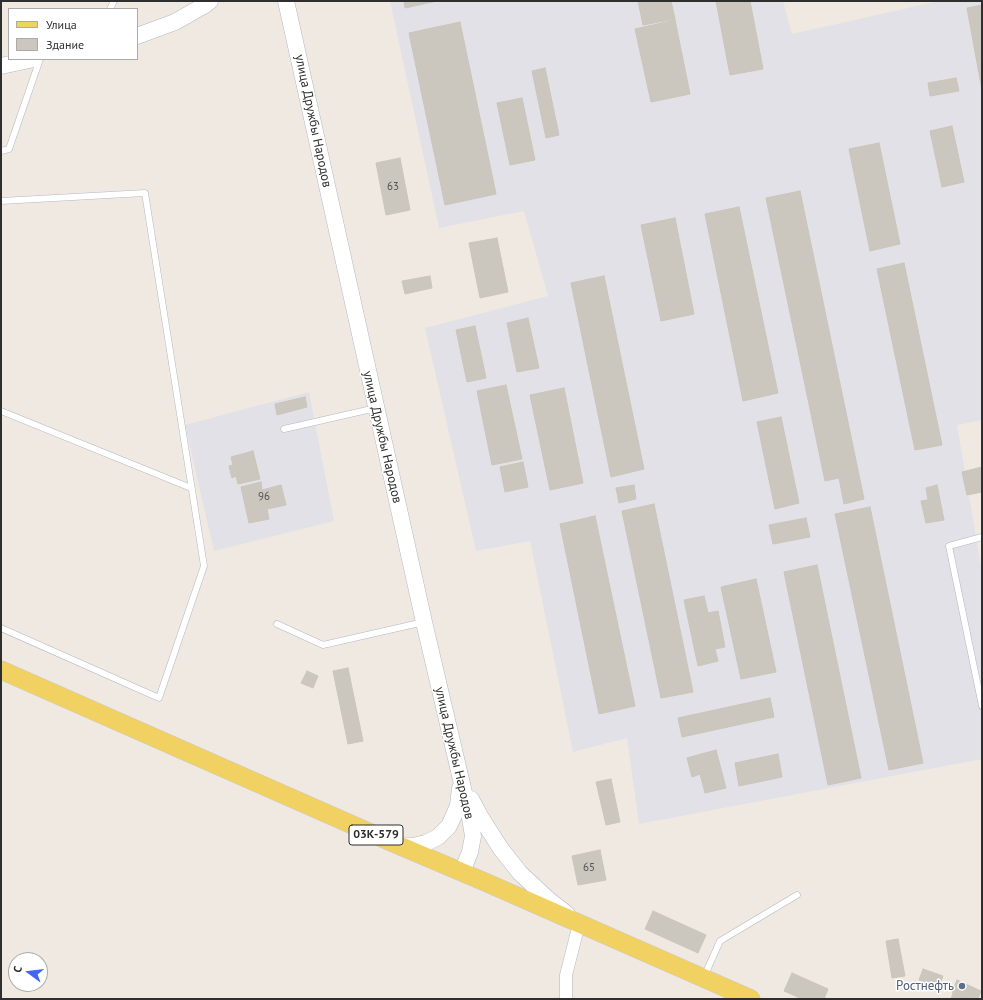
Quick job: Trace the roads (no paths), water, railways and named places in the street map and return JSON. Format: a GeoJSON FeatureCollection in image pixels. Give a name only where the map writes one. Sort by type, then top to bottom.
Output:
{"type":"FeatureCollection","features":[{"type":"Feature","properties":{"kind":"main road","name":"03К-579"},"geometry":{"type":"LineString","coordinates":[[1,670],[752,999]]}},
{"type":"Feature","properties":{"kind":"street"},"geometry":{"type":"LineString","coordinates":[[138,36],[175,22],[205,6],[210,1]]}},
{"type":"Feature","properties":{"kind":"street","name":"улица Дружбы Народов"},"geometry":{"type":"LineString","coordinates":[[286,1],[424,622],[470,818],[473,836],[470,852],[462,872]]}},
{"type":"Feature","properties":{"kind":"street"},"geometry":{"type":"LineString","coordinates":[[1,66],[29,60]]}},
{"type":"Feature","properties":{"kind":"street"},"geometry":{"type":"LineString","coordinates":[[398,845],[413,846],[426,844],[438,837],[449,826],[458,806],[460,778]]}},
{"type":"Feature","properties":{"kind":"street"},"geometry":{"type":"LineString","coordinates":[[460,778],[480,816],[501,849],[520,873],[549,900],[579,924],[566,975],[566,999]]}},
{"type":"Feature","properties":{"kind":"lane"},"geometry":{"type":"LineString","coordinates":[[1,151],[9,150],[40,60]]}},
{"type":"Feature","properties":{"kind":"lane"},"geometry":{"type":"LineString","coordinates":[[1,201],[145,193],[204,566],[159,698],[1,628]]}},
{"type":"Feature","properties":{"kind":"lane"},"geometry":{"type":"LineString","coordinates":[[284,429],[376,408]]}},
{"type":"Feature","properties":{"kind":"lane"},"geometry":{"type":"LineString","coordinates":[[1,410],[191,488]]}},
{"type":"Feature","properties":{"kind":"lane"},"geometry":{"type":"LineString","coordinates":[[982,537],[949,546],[982,706]]}},
{"type":"Feature","properties":{"kind":"lane"},"geometry":{"type":"LineString","coordinates":[[277,624],[323,645],[424,622]]}},
{"type":"Feature","properties":{"kind":"lane"},"geometry":{"type":"LineString","coordinates":[[704,978],[720,941],[797,895]]}},
{"type":"Feature","properties":{"kind":"place","name":"Ростнефть"},"geometry":{"type":"Point","coordinates":[962,986]}}]}
